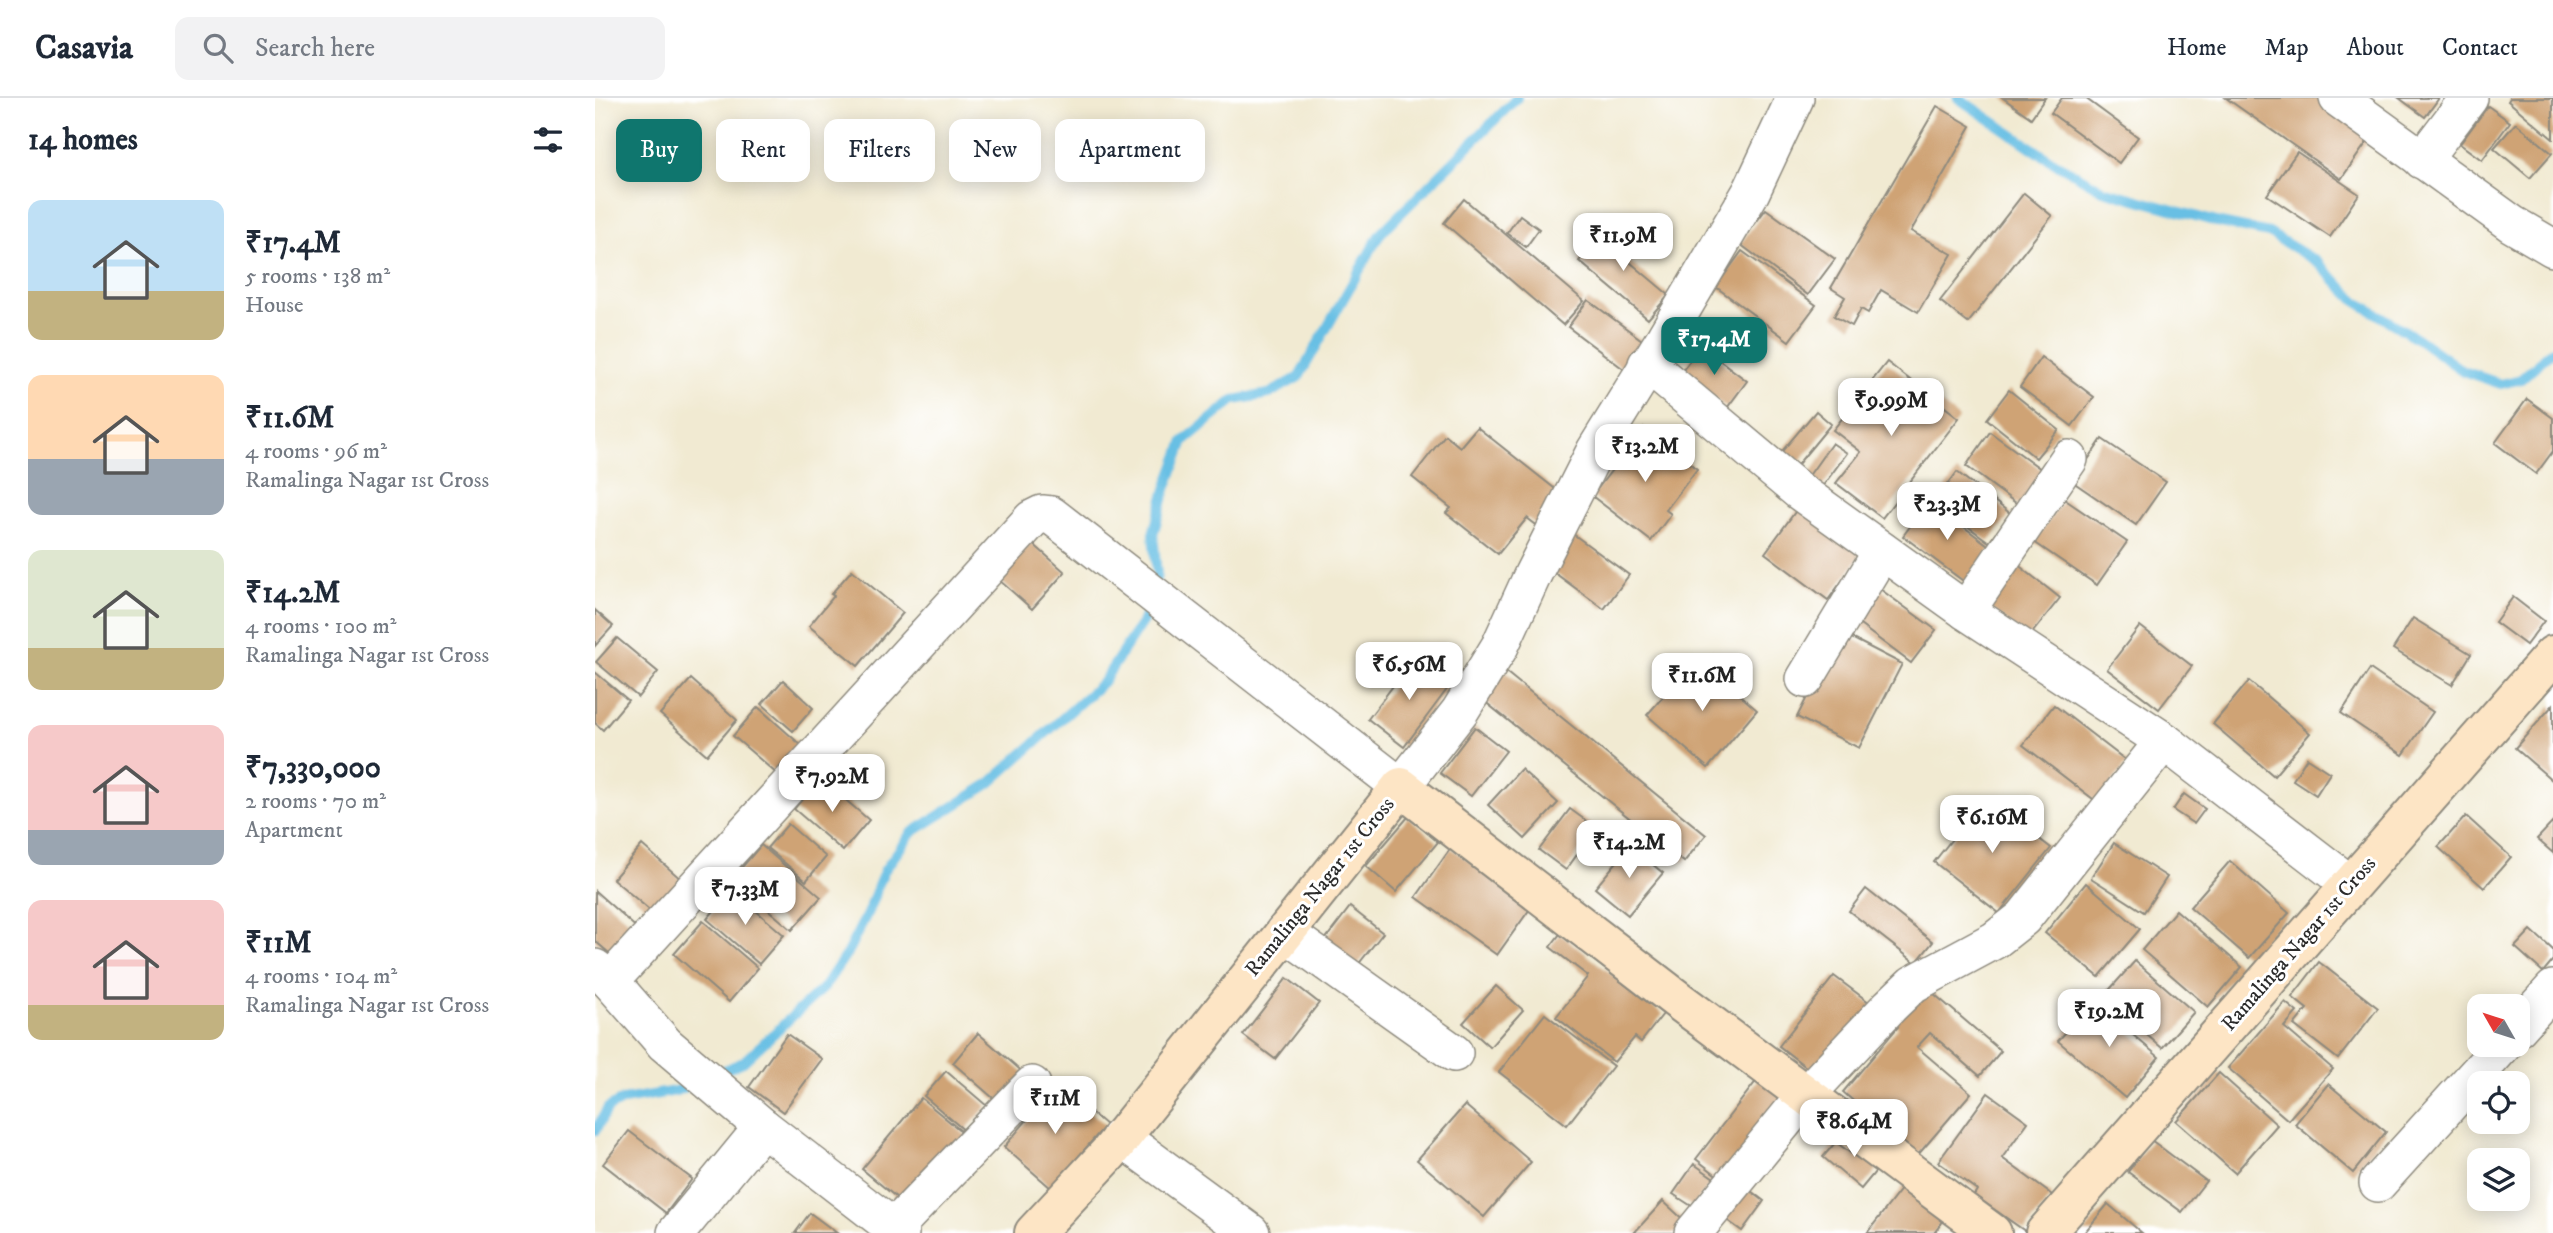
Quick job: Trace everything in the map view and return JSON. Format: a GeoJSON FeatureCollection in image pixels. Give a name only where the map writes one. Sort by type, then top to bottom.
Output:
{"type":"FeatureCollection","features":[{"type":"Feature","properties":{"kind":"street"},"geometry":{"type":"LineString","coordinates":[[1032,1085],[894,1231],[664,1044],[603,974],[1032,519],[1042,514],[1051,515],[1401,787],[1461,711],[1500,646],[1595,451],[1751,192],[1795,98]]}},
{"type":"Feature","properties":{"kind":"street"},"geometry":{"type":"LineString","coordinates":[[2338,98],[2512,224],[2553,248]]}},
{"type":"Feature","properties":{"kind":"street"},"geometry":{"type":"LineString","coordinates":[[2422,160],[2469,98]]}},
{"type":"Feature","properties":{"kind":"street"},"geometry":{"type":"LineString","coordinates":[[1647,364],[1799,491],[1966,611],[2164,741],[2351,885]]}},
{"type":"Feature","properties":{"kind":"street"},"geometry":{"type":"LineString","coordinates":[[1966,611],[2069,459]]}},
{"type":"Feature","properties":{"kind":"street"},"geometry":{"type":"LineString","coordinates":[[1805,679],[1882,551]]}},
{"type":"Feature","properties":{"kind":"street","name":"Ramalinga Nagar 1st Cross"},"geometry":{"type":"LineString","coordinates":[[2045,1233],[2553,655]]}},
{"type":"Feature","properties":{"kind":"street"},"geometry":{"type":"LineString","coordinates":[[1693,1233],[1805,1096],[1913,984],[1995,940],[2023,918],[2164,741]]}},
{"type":"Feature","properties":{"kind":"street","name":"Ramalinga Nagar 1st Cross"},"geometry":{"type":"LineString","coordinates":[[1034,1233],[1120,1137],[1401,787],[1805,1096],[1992,1233]]}},
{"type":"Feature","properties":{"kind":"street"},"geometry":{"type":"LineString","coordinates":[[1284,932],[1454,1053]]}},
{"type":"Feature","properties":{"kind":"street"},"geometry":{"type":"LineString","coordinates":[[2531,1014],[2553,989]]}},
{"type":"Feature","properties":{"kind":"street"},"geometry":{"type":"LineString","coordinates":[[2378,1183],[2492,1057]]}},
{"type":"Feature","properties":{"kind":"street"},"geometry":{"type":"LineString","coordinates":[[676,1233],[750,1116]]}},
{"type":"Feature","properties":{"kind":"street"},"geometry":{"type":"LineString","coordinates":[[1120,1137],[1251,1233]]}},
{"type":"Feature","properties":{"kind":"building"},"geometry":{"type":"Polygon","coordinates":[[[2003,98],[2045,98],[2031,118],[2003,98]]]}},
{"type":"Feature","properties":{"kind":"building"},"geometry":{"type":"Polygon","coordinates":[[[2062,98],[2085,98],[2138,137],[2119,163],[2051,113],[2062,98]]]}},
{"type":"Feature","properties":{"kind":"building"},"geometry":{"type":"Polygon","coordinates":[[[2226,98],[2325,98],[2374,132],[2341,179],[2226,98]]]}},
{"type":"Feature","properties":{"kind":"building"},"geometry":{"type":"Polygon","coordinates":[[[2399,98],[2439,98],[2425,117],[2399,98]]]}},
{"type":"Feature","properties":{"kind":"building"},"geometry":{"type":"Polygon","coordinates":[[[2510,98],[2553,98],[2553,139],[2508,101],[2510,98]]]}},
{"type":"Feature","properties":{"kind":"building"},"geometry":{"type":"Polygon","coordinates":[[[1937,106],[1971,126],[1911,231],[1952,254],[1918,312],[1881,290],[1868,313],[1861,309],[1852,326],[1834,316],[1845,297],[1831,288],[1937,106]]]}},
{"type":"Feature","properties":{"kind":"building"},"geometry":{"type":"Polygon","coordinates":[[[2488,106],[2510,122],[2482,160],[2460,144],[2488,106]]]}},
{"type":"Feature","properties":{"kind":"building"},"geometry":{"type":"Polygon","coordinates":[[[2516,123],[2552,153],[2530,178],[2494,148],[2516,123]]]}},
{"type":"Feature","properties":{"kind":"building"},"geometry":{"type":"Polygon","coordinates":[[[2297,152],[2359,194],[2330,237],[2267,195],[2297,152]]]}},
{"type":"Feature","properties":{"kind":"building"},"geometry":{"type":"Polygon","coordinates":[[[2024,193],[2052,216],[1968,323],[1940,301],[2024,193]]]}},
{"type":"Feature","properties":{"kind":"building"},"geometry":{"type":"Polygon","coordinates":[[[1464,199],[1584,301],[1563,325],[1444,223],[1464,199]]]}},
{"type":"Feature","properties":{"kind":"building"},"geometry":{"type":"Polygon","coordinates":[[[1766,209],[1835,259],[1808,295],[1740,244],[1766,209]]]}},
{"type":"Feature","properties":{"kind":"building"},"geometry":{"type":"Polygon","coordinates":[[[1520,215],[1539,229],[1526,247],[1507,233],[1520,215]]]}},
{"type":"Feature","properties":{"kind":"building"},"geometry":{"type":"Polygon","coordinates":[[[1608,226],[1632,247],[1624,257],[1669,295],[1648,319],[1579,261],[1608,226]]]}},
{"type":"Feature","properties":{"kind":"building"},"geometry":{"type":"Polygon","coordinates":[[[1742,251],[1816,305],[1789,341],[1716,287],[1742,251]]]}},
{"type":"Feature","properties":{"kind":"building"},"geometry":{"type":"Polygon","coordinates":[[[1588,300],[1646,343],[1625,370],[1568,327],[1588,300]]]}},
{"type":"Feature","properties":{"kind":"building"},"geometry":{"type":"Polygon","coordinates":[[[1701,346],[1747,381],[1727,408],[1680,374],[1701,346]]]}},
{"type":"Feature","properties":{"kind":"building"},"geometry":{"type":"Polygon","coordinates":[[[2041,357],[2094,397],[2072,426],[2020,387],[2041,357]]]}},
{"type":"Feature","properties":{"kind":"building"},"geometry":{"type":"Polygon","coordinates":[[[1887,362],[1959,418],[1882,518],[1836,483],[1861,452],[1833,430],[1887,362]]]}},
{"type":"Feature","properties":{"kind":"building"},"geometry":{"type":"Polygon","coordinates":[[[2009,390],[2059,430],[2036,458],[1987,419],[2009,390]]]}},
{"type":"Feature","properties":{"kind":"building"},"geometry":{"type":"Polygon","coordinates":[[[2527,399],[2553,418],[2553,451],[2536,474],[2495,443],[2527,399]]]}},
{"type":"Feature","properties":{"kind":"building"},"geometry":{"type":"Polygon","coordinates":[[[1816,411],[1831,424],[1793,470],[1777,457],[1816,411]]]}},
{"type":"Feature","properties":{"kind":"building"},"geometry":{"type":"Polygon","coordinates":[[[1477,427],[1564,496],[1539,527],[1527,518],[1498,554],[1446,513],[1451,508],[1412,477],[1445,435],[1460,447],[1477,427]]]}},
{"type":"Feature","properties":{"kind":"building"},"geometry":{"type":"Polygon","coordinates":[[[1644,428],[1697,469],[1666,510],[1671,514],[1651,541],[1592,496],[1644,428]]]}},
{"type":"Feature","properties":{"kind":"building"},"geometry":{"type":"Polygon","coordinates":[[[1990,432],[2045,472],[2020,506],[1966,466],[1990,432]]]}},
{"type":"Feature","properties":{"kind":"building"},"geometry":{"type":"Polygon","coordinates":[[[2102,439],[2166,482],[2136,525],[2073,482],[2102,439]]]}},
{"type":"Feature","properties":{"kind":"building"},"geometry":{"type":"Polygon","coordinates":[[[1832,443],[1847,453],[1822,487],[1808,477],[1832,443]]]}},
{"type":"Feature","properties":{"kind":"building"},"geometry":{"type":"Polygon","coordinates":[[[1957,472],[2011,514],[1989,542],[1935,502],[1957,472]]]}},
{"type":"Feature","properties":{"kind":"building"},"geometry":{"type":"Polygon","coordinates":[[[2064,499],[2127,542],[2097,585],[2034,542],[2064,499]]]}},
{"type":"Feature","properties":{"kind":"building"},"geometry":{"type":"Polygon","coordinates":[[[1929,501],[1992,548],[1966,583],[1903,536],[1929,501]]]}},
{"type":"Feature","properties":{"kind":"building"},"geometry":{"type":"Polygon","coordinates":[[[1798,508],[1861,555],[1828,600],[1765,553],[1798,508]]]}},
{"type":"Feature","properties":{"kind":"building"},"geometry":{"type":"Polygon","coordinates":[[[1573,534],[1629,575],[1604,609],[1548,568],[1573,534]]]}},
{"type":"Feature","properties":{"kind":"building"},"geometry":{"type":"Polygon","coordinates":[[[1031,542],[1065,572],[1032,609],[999,580],[1031,542]]]}},
{"type":"Feature","properties":{"kind":"building"},"geometry":{"type":"Polygon","coordinates":[[[2017,564],[2060,598],[2028,638],[1985,604],[2017,564]]]}},
{"type":"Feature","properties":{"kind":"building"},"geometry":{"type":"Polygon","coordinates":[[[852,570],[903,613],[858,666],[809,626],[852,570]]]}},
{"type":"Feature","properties":{"kind":"building"},"geometry":{"type":"Polygon","coordinates":[[[1880,589],[1936,630],[1911,663],[1856,622],[1880,589]]]}},
{"type":"Feature","properties":{"kind":"building"},"geometry":{"type":"Polygon","coordinates":[[[2513,597],[2544,621],[2526,645],[2495,622],[2513,597]]]}},
{"type":"Feature","properties":{"kind":"building"},"geometry":{"type":"Polygon","coordinates":[[[595,610],[613,626],[595,646],[595,610]]]}},
{"type":"Feature","properties":{"kind":"building"},"geometry":{"type":"Polygon","coordinates":[[[2413,618],[2471,654],[2452,685],[2393,649],[2413,618]]]}},
{"type":"Feature","properties":{"kind":"building"},"geometry":{"type":"Polygon","coordinates":[[[2140,626],[2192,666],[2159,709],[2107,669],[2140,626]]]}},
{"type":"Feature","properties":{"kind":"building"},"geometry":{"type":"Polygon","coordinates":[[[1840,632],[1902,664],[1859,748],[1797,717],[1840,632]]]}},
{"type":"Feature","properties":{"kind":"building"},"geometry":{"type":"Polygon","coordinates":[[[617,638],[658,672],[638,697],[596,662],[617,638]]]}},
{"type":"Feature","properties":{"kind":"building"},"geometry":{"type":"Polygon","coordinates":[[[1415,657],[1451,684],[1404,747],[1368,719],[1415,657]]]}},
{"type":"Feature","properties":{"kind":"building"},"geometry":{"type":"Polygon","coordinates":[[[1697,658],[1757,710],[1708,768],[1647,715],[1697,658]]]}},
{"type":"Feature","properties":{"kind":"building"},"geometry":{"type":"Polygon","coordinates":[[[1496,664],[1706,835],[1684,862],[1473,692],[1496,664]]]}},
{"type":"Feature","properties":{"kind":"building"},"geometry":{"type":"Polygon","coordinates":[[[2370,669],[2433,712],[2403,755],[2341,713],[2370,669]]]}},
{"type":"Feature","properties":{"kind":"building"},"geometry":{"type":"Polygon","coordinates":[[[595,672],[628,700],[603,730],[595,723],[595,672]]]}},
{"type":"Feature","properties":{"kind":"building"},"geometry":{"type":"Polygon","coordinates":[[[691,679],[737,720],[707,755],[660,714],[691,679]]]}},
{"type":"Feature","properties":{"kind":"building"},"geometry":{"type":"Polygon","coordinates":[[[783,680],[813,708],[793,731],[762,704],[783,680]]]}},
{"type":"Feature","properties":{"kind":"building"},"geometry":{"type":"Polygon","coordinates":[[[2249,681],[2310,733],[2274,776],[2213,724],[2249,681]]]}},
{"type":"Feature","properties":{"kind":"building"},"geometry":{"type":"Polygon","coordinates":[[[2054,705],[2128,762],[2097,802],[2023,745],[2054,705]]]}},
{"type":"Feature","properties":{"kind":"building"},"geometry":{"type":"Polygon","coordinates":[[[2553,705],[2553,781],[2515,748],[2553,705]]]}},
{"type":"Feature","properties":{"kind":"building"},"geometry":{"type":"Polygon","coordinates":[[[758,707],[802,746],[777,774],[733,736],[758,707]]]}},
{"type":"Feature","properties":{"kind":"building"},"geometry":{"type":"Polygon","coordinates":[[[1475,727],[1506,751],[1471,796],[1440,773],[1475,727]]]}},
{"type":"Feature","properties":{"kind":"building"},"geometry":{"type":"Polygon","coordinates":[[[2307,758],[2330,773],[2316,795],[2293,780],[2307,758]]]}},
{"type":"Feature","properties":{"kind":"building"},"geometry":{"type":"Polygon","coordinates":[[[1521,769],[1558,803],[1525,839],[1488,805],[1521,769]]]}},
{"type":"Feature","properties":{"kind":"building"},"geometry":{"type":"Polygon","coordinates":[[[820,778],[869,820],[843,851],[794,809],[820,778]]]}},
{"type":"Feature","properties":{"kind":"building"},"geometry":{"type":"Polygon","coordinates":[[[2184,794],[2205,809],[2194,824],[2173,810],[2184,794]]]}},
{"type":"Feature","properties":{"kind":"building"},"geometry":{"type":"Polygon","coordinates":[[[1985,797],[2051,848],[1999,913],[1934,862],[1985,797]]]}},
{"type":"Feature","properties":{"kind":"building"},"geometry":{"type":"Polygon","coordinates":[[[1570,809],[1596,828],[1566,870],[1539,850],[1570,809]]]}},
{"type":"Feature","properties":{"kind":"building"},"geometry":{"type":"Polygon","coordinates":[[[2466,816],[2511,857],[2484,888],[2438,847],[2466,816]]]}},
{"type":"Feature","properties":{"kind":"building"},"geometry":{"type":"Polygon","coordinates":[[[1408,817],[1438,842],[1396,892],[1366,866],[1408,817]]]}},
{"type":"Feature","properties":{"kind":"building"},"geometry":{"type":"Polygon","coordinates":[[[2553,822],[2553,853],[2537,839],[2553,822]]]}},
{"type":"Feature","properties":{"kind":"building"},"geometry":{"type":"Polygon","coordinates":[[[788,824],[826,857],[806,881],[767,848],[788,824]]]}},
{"type":"Feature","properties":{"kind":"building"},"geometry":{"type":"Polygon","coordinates":[[[2114,843],[2167,877],[2144,912],[2091,878],[2114,843]]]}},
{"type":"Feature","properties":{"kind":"building"},"geometry":{"type":"Polygon","coordinates":[[[642,845],[682,880],[653,913],[613,879],[642,845]]]}},
{"type":"Feature","properties":{"kind":"building"},"geometry":{"type":"Polygon","coordinates":[[[761,845],[821,897],[792,930],[732,879],[761,845]]]}},
{"type":"Feature","properties":{"kind":"building"},"geometry":{"type":"Polygon","coordinates":[[[1630,846],[1663,873],[1628,915],[1595,888],[1630,846]]]}},
{"type":"Feature","properties":{"kind":"building"},"geometry":{"type":"Polygon","coordinates":[[[1451,848],[1532,906],[1497,955],[1416,897],[1451,848]]]}},
{"type":"Feature","properties":{"kind":"building"},"geometry":{"type":"Polygon","coordinates":[[[2230,861],[2289,913],[2249,958],[2190,907],[2230,861]]]}},
{"type":"Feature","properties":{"kind":"building"},"geometry":{"type":"Polygon","coordinates":[[[2086,883],[2140,929],[2099,977],[2045,933],[2086,883]]]}},
{"type":"Feature","properties":{"kind":"building"},"geometry":{"type":"Polygon","coordinates":[[[1866,889],[1933,942],[1916,963],[1849,911],[1866,889]]]}},
{"type":"Feature","properties":{"kind":"building"},"geometry":{"type":"Polygon","coordinates":[[[732,890],[784,935],[759,964],[707,919],[732,890]]]}},
{"type":"Feature","properties":{"kind":"building"},"geometry":{"type":"Polygon","coordinates":[[[595,891],[639,930],[615,958],[595,941],[595,891]]]}},
{"type":"Feature","properties":{"kind":"building"},"geometry":{"type":"Polygon","coordinates":[[[1350,907],[1383,933],[1353,971],[1321,945],[1350,907]]]}},
{"type":"Feature","properties":{"kind":"building"},"geometry":{"type":"Polygon","coordinates":[[[2176,910],[2242,967],[2208,1007],[2142,950],[2176,910]]]}},
{"type":"Feature","properties":{"kind":"building"},"geometry":{"type":"Polygon","coordinates":[[[703,921],[758,968],[729,1002],[674,954],[703,921]]]}},
{"type":"Feature","properties":{"kind":"building"},"geometry":{"type":"Polygon","coordinates":[[[2531,930],[2553,950],[2553,960],[2543,972],[2515,947],[2531,930]]]}},
{"type":"Feature","properties":{"kind":"building"},"geometry":{"type":"Polygon","coordinates":[[[1560,934],[1663,1014],[1641,1042],[1635,1037],[1614,1062],[1556,1017],[1588,976],[1550,947],[1560,934]]]}},
{"type":"Feature","properties":{"kind":"building"},"geometry":{"type":"Polygon","coordinates":[[[2135,961],[2194,1012],[2162,1048],[2103,997],[2135,961]]]}},
{"type":"Feature","properties":{"kind":"building"},"geometry":{"type":"Polygon","coordinates":[[[2319,962],[2378,1008],[2338,1059],[2294,1025],[2307,1009],[2292,997],[2319,962]]]}},
{"type":"Feature","properties":{"kind":"building"},"geometry":{"type":"Polygon","coordinates":[[[1834,976],[1874,1006],[1819,1077],[1779,1046],[1834,976]]]}},
{"type":"Feature","properties":{"kind":"building"},"geometry":{"type":"Polygon","coordinates":[[[1287,978],[1319,1003],[1275,1059],[1243,1035],[1287,978]]]}},
{"type":"Feature","properties":{"kind":"building"},"geometry":{"type":"Polygon","coordinates":[[[1920,982],[2001,1051],[1980,1076],[1930,1033],[1917,1047],[1971,1093],[1917,1156],[1843,1092],[1898,1027],[1888,1019],[1920,982]]]}},
{"type":"Feature","properties":{"kind":"building"},"geometry":{"type":"Polygon","coordinates":[[[1496,986],[1523,1010],[1490,1047],[1463,1023],[1496,986]]]}},
{"type":"Feature","properties":{"kind":"building"},"geometry":{"type":"Polygon","coordinates":[[[2093,1001],[2159,1057],[2125,1098],[2058,1041],[2093,1001]]]}},
{"type":"Feature","properties":{"kind":"building"},"geometry":{"type":"Polygon","coordinates":[[[2285,1002],[2297,1012],[2284,1027],[2333,1069],[2288,1120],[2228,1068],[2285,1002]]]}},
{"type":"Feature","properties":{"kind":"building"},"geometry":{"type":"Polygon","coordinates":[[[1545,1014],[1613,1066],[1567,1125],[1499,1072],[1545,1014]]]}},
{"type":"Feature","properties":{"kind":"building"},"geometry":{"type":"Polygon","coordinates":[[[978,1033],[1025,1074],[1000,1104],[953,1063],[978,1033]]]}},
{"type":"Feature","properties":{"kind":"building"},"geometry":{"type":"Polygon","coordinates":[[[787,1034],[822,1059],[783,1112],[749,1087],[787,1034]]]}},
{"type":"Feature","properties":{"kind":"building"},"geometry":{"type":"Polygon","coordinates":[[[946,1071],[987,1106],[965,1131],[924,1096],[946,1071]]]}},
{"type":"Feature","properties":{"kind":"building"},"geometry":{"type":"Polygon","coordinates":[[[1764,1071],[1796,1096],[1728,1184],[1696,1159],[1764,1071]]]}},
{"type":"Feature","properties":{"kind":"building"},"geometry":{"type":"Polygon","coordinates":[[[2219,1073],[2277,1125],[2235,1173],[2176,1121],[2219,1073]]]}},
{"type":"Feature","properties":{"kind":"building"},"geometry":{"type":"Polygon","coordinates":[[[1058,1084],[1106,1125],[1051,1188],[1004,1147],[1058,1084]]]}},
{"type":"Feature","properties":{"kind":"building"},"geometry":{"type":"Polygon","coordinates":[[[2328,1084],[2386,1132],[2353,1173],[2295,1124],[2328,1084]]]}},
{"type":"Feature","properties":{"kind":"building"},"geometry":{"type":"Polygon","coordinates":[[[1988,1093],[2028,1122],[2002,1158],[2052,1195],[2025,1231],[1974,1195],[1977,1190],[1938,1162],[1988,1093]]]}},
{"type":"Feature","properties":{"kind":"building"},"geometry":{"type":"Polygon","coordinates":[[[921,1098],[967,1136],[908,1207],[862,1169],[921,1098]]]}},
{"type":"Feature","properties":{"kind":"building"},"geometry":{"type":"Polygon","coordinates":[[[1465,1105],[1531,1162],[1484,1217],[1417,1160],[1465,1105]]]}},
{"type":"Feature","properties":{"kind":"building"},"geometry":{"type":"Polygon","coordinates":[[[1847,1129],[1885,1160],[1861,1189],[1823,1157],[1847,1129]]]}},
{"type":"Feature","properties":{"kind":"building"},"geometry":{"type":"Polygon","coordinates":[[[629,1131],[692,1179],[666,1213],[603,1164],[629,1131]]]}},
{"type":"Feature","properties":{"kind":"building"},"geometry":{"type":"Polygon","coordinates":[[[2151,1140],[2206,1181],[2182,1212],[2128,1172],[2151,1140]]]}},
{"type":"Feature","properties":{"kind":"building"},"geometry":{"type":"Polygon","coordinates":[[[1694,1164],[1714,1178],[1693,1207],[1673,1194],[1694,1164]]]}},
{"type":"Feature","properties":{"kind":"building"},"geometry":{"type":"Polygon","coordinates":[[[1906,1183],[1947,1216],[1934,1233],[1867,1233],[1906,1183]]]}},
{"type":"Feature","properties":{"kind":"building"},"geometry":{"type":"Polygon","coordinates":[[[1743,1185],[1764,1201],[1742,1231],[1720,1215],[1743,1185]]]}},
{"type":"Feature","properties":{"kind":"building"},"geometry":{"type":"Polygon","coordinates":[[[1663,1201],[1687,1223],[1678,1233],[1634,1233],[1663,1201]]]}},
{"type":"Feature","properties":{"kind":"building"},"geometry":{"type":"Polygon","coordinates":[[[2108,1204],[2142,1233],[2084,1233],[2108,1204]]]}},
{"type":"Feature","properties":{"kind":"building"},"geometry":{"type":"Polygon","coordinates":[[[810,1213],[837,1233],[795,1233],[810,1213]]]}},
{"type":"Feature","properties":{"kind":"waterway"},"geometry":{"type":"LineString","coordinates":[[595,1131],[608,1108],[623,1100],[676,1091],[743,1062],[824,987],[847,953],[867,914],[884,871],[911,833],[989,784],[1103,682],[1144,619],[1157,575],[1153,534],[1184,441],[1234,400],[1269,394],[1299,377],[1380,234],[1517,98]]}},
{"type":"Feature","properties":{"kind":"waterway"},"geometry":{"type":"LineString","coordinates":[[1958,98],[2050,160],[2103,190],[2220,223],[2269,233],[2316,261],[2356,301],[2418,339],[2463,371],[2501,384],[2521,379],[2553,350]]}}]}
